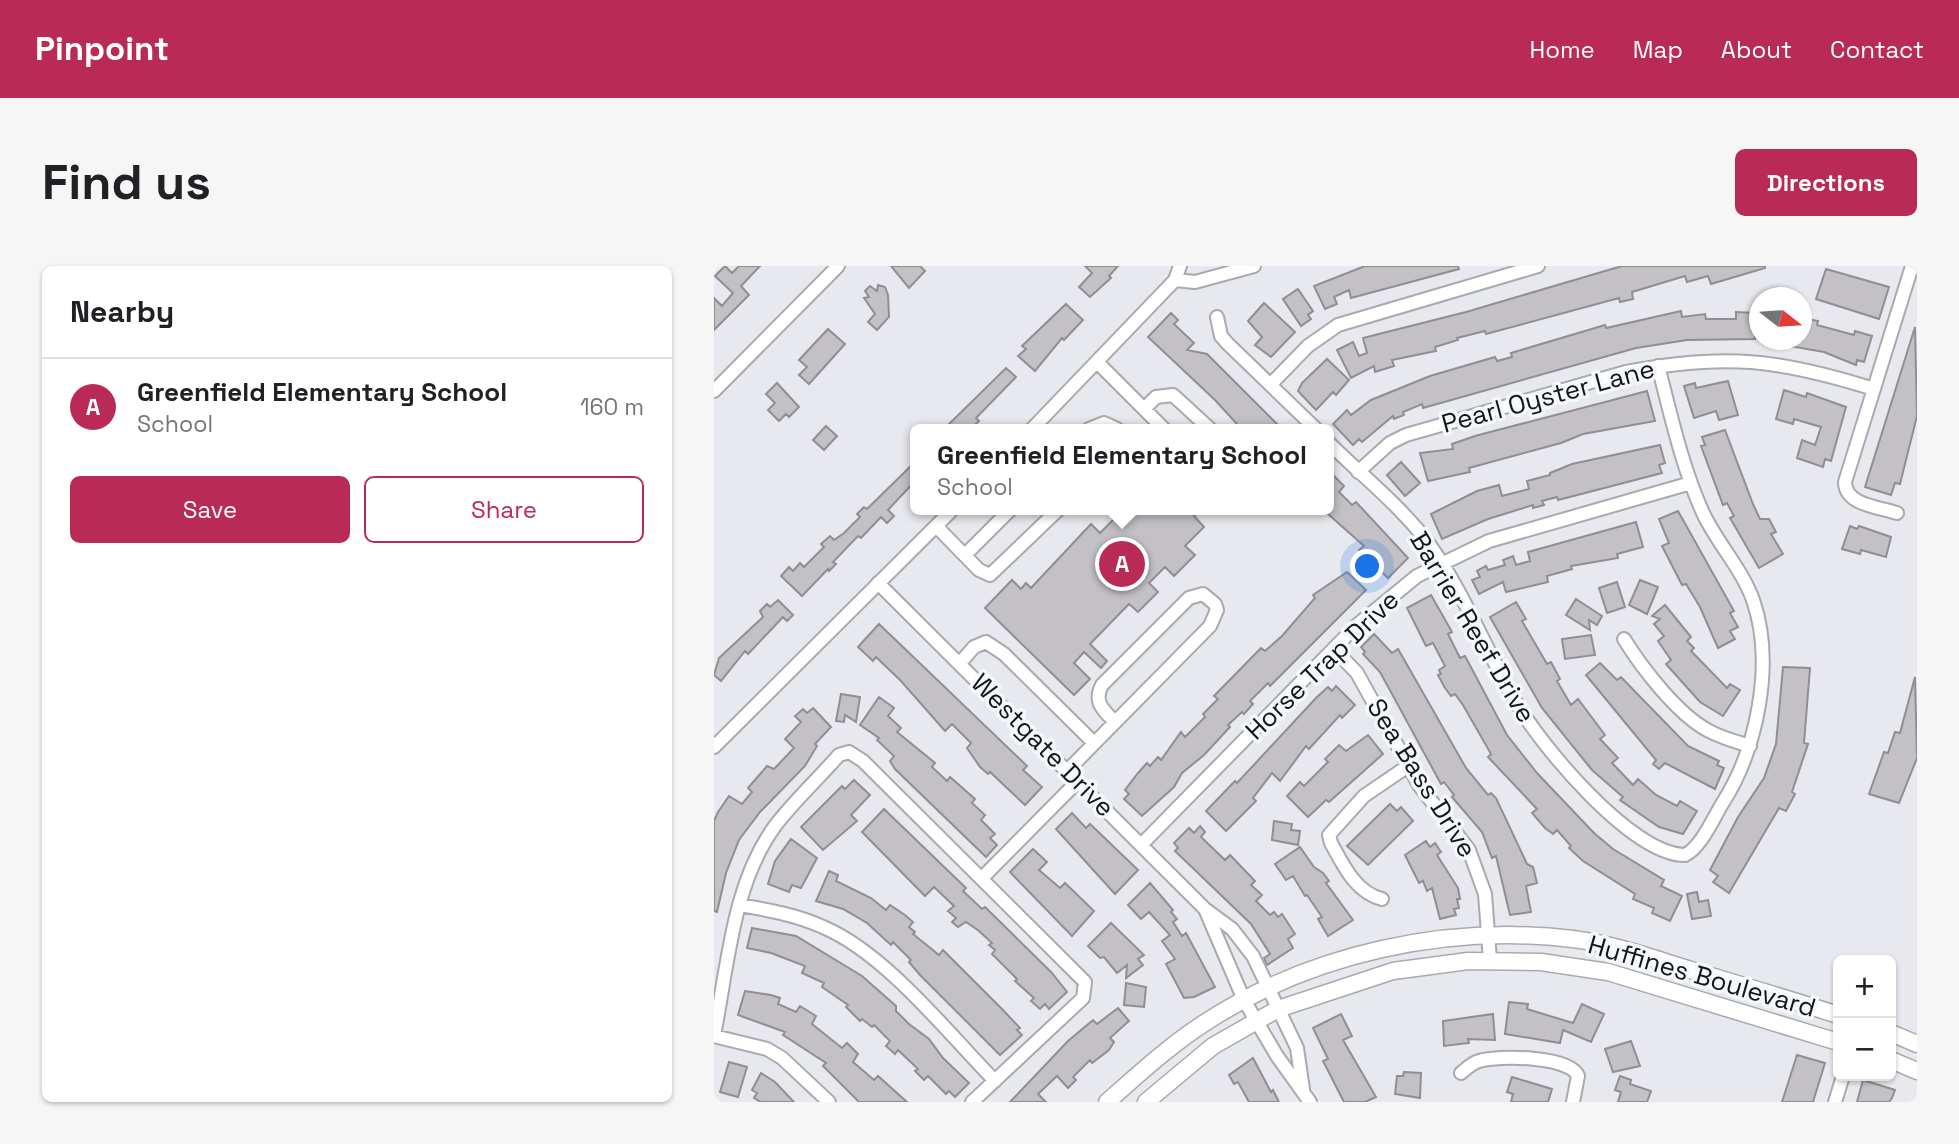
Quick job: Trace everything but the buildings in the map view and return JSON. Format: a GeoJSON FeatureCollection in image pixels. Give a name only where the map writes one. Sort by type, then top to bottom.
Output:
{"type":"FeatureCollection","features":[{"type":"Feature","properties":{"kind":"main road","name":"Huffines Boulevard"},"geometry":{"type":"LineString","coordinates":[[1107,1102],[1160,1055],[1244,1000],[1322,965],[1376,950],[1490,936],[1574,939],[1612,947],[1833,1013]]}},
{"type":"Feature","properties":{"kind":"main road","name":"Huffines Boulevard"},"geometry":{"type":"LineString","coordinates":[[1146,1102],[1213,1046],[1255,1020],[1278,1009],[1393,971],[1433,964],[1490,960],[1541,962],[1608,972],[1833,1040]]}},
{"type":"Feature","properties":{"kind":"main road"},"geometry":{"type":"LineString","coordinates":[[1896,1035],[1917,1044]]}},
{"type":"Feature","properties":{"kind":"main road"},"geometry":{"type":"LineString","coordinates":[[1896,1062],[1917,1071]]}},
{"type":"Feature","properties":{"kind":"street"},"geometry":{"type":"LineString","coordinates":[[714,391],[838,266]]}},
{"type":"Feature","properties":{"kind":"street"},"geometry":{"type":"LineString","coordinates":[[1037,424],[1175,280],[1180,266]]}},
{"type":"Feature","properties":{"kind":"street"},"geometry":{"type":"LineString","coordinates":[[1175,280],[1195,282],[1254,266]]}},
{"type":"Feature","properties":{"kind":"street"},"geometry":{"type":"LineString","coordinates":[[1271,384],[1308,346],[1338,325],[1503,271],[1538,266]]}},
{"type":"Feature","properties":{"kind":"street"},"geometry":{"type":"LineString","coordinates":[[1897,513],[1852,499],[1845,487],[1907,267]]}},
{"type":"Feature","properties":{"kind":"street"},"geometry":{"type":"LineString","coordinates":[[1217,317],[1221,336],[1311,424]]}},
{"type":"Feature","properties":{"kind":"street","name":"Pearl Oyster Lane"},"geometry":{"type":"LineString","coordinates":[[1358,472],[1390,443],[1431,426],[1658,366],[1729,359],[1780,364],[1814,370],[1874,389]]}},
{"type":"Feature","properties":{"kind":"street"},"geometry":{"type":"LineString","coordinates":[[1098,363],[1159,424]]}},
{"type":"Feature","properties":{"kind":"street"},"geometry":{"type":"LineString","coordinates":[[1624,639],[1636,657],[1692,719],[1714,733],[1751,746],[1756,723],[1760,672],[1758,620],[1753,598],[1704,514],[1691,483],[1658,366]]}},
{"type":"Feature","properties":{"kind":"street"},"geometry":{"type":"LineString","coordinates":[[1143,409],[1156,397],[1173,395],[1205,424]]}},
{"type":"Feature","properties":{"kind":"street","name":"Barrier Reef Drive"},"geometry":{"type":"LineString","coordinates":[[1334,448],[1413,525],[1441,562],[1517,704],[1540,736],[1604,810],[1627,830],[1658,847],[1685,855],[1693,849],[1730,792],[1751,746]]}},
{"type":"Feature","properties":{"kind":"street","name":"Horse Trap Drive"},"geometry":{"type":"LineString","coordinates":[[1143,844],[1382,603],[1441,562],[1512,533],[1691,483]]}},
{"type":"Feature","properties":{"kind":"street"},"geometry":{"type":"LineString","coordinates":[[714,747],[947,515]]}},
{"type":"Feature","properties":{"kind":"street"},"geometry":{"type":"LineString","coordinates":[[965,555],[1005,515]]}},
{"type":"Feature","properties":{"kind":"street"},"geometry":{"type":"LineString","coordinates":[[936,526],[984,574],[990,575],[1053,515]]}},
{"type":"Feature","properties":{"kind":"street","name":"Westgate Drive"},"geometry":{"type":"LineString","coordinates":[[878,583],[1143,844],[1205,909],[1222,919],[1244,942],[1297,1048],[1303,1089]]}},
{"type":"Feature","properties":{"kind":"street"},"geometry":{"type":"LineString","coordinates":[[1068,770],[1214,621],[1217,610],[1210,598],[1203,594],[1189,598],[1102,685],[1098,696],[1100,708],[1115,722]]}},
{"type":"Feature","properties":{"kind":"street"},"geometry":{"type":"LineString","coordinates":[[960,663],[975,647],[986,642],[1004,654],[1094,743]]}},
{"type":"Feature","properties":{"kind":"street","name":"Sea Bass Drive"},"geometry":{"type":"LineString","coordinates":[[1334,649],[1368,691],[1408,766],[1469,850],[1480,874],[1490,936],[1490,960]]}},
{"type":"Feature","properties":{"kind":"street"},"geometry":{"type":"LineString","coordinates":[[829,1102],[782,1058],[766,1049],[714,1036],[740,905],[759,851],[775,826],[839,755],[849,752],[863,761],[983,877],[1077,971],[1086,988],[1083,998],[972,1102]]}},
{"type":"Feature","properties":{"kind":"street"},"geometry":{"type":"LineString","coordinates":[[1382,899],[1367,894],[1357,885],[1331,843],[1329,835],[1364,796],[1408,766]]}},
{"type":"Feature","properties":{"kind":"street"},"geometry":{"type":"LineString","coordinates":[[983,877],[1078,781]]}},
{"type":"Feature","properties":{"kind":"street"},"geometry":{"type":"LineString","coordinates":[[740,905],[802,919],[846,939],[901,984],[995,1081]]}},
{"type":"Feature","properties":{"kind":"street","name":"Westgate Drive"},"geometry":{"type":"LineString","coordinates":[[1205,909],[1244,1000],[1277,1056],[1310,1102]]}},
{"type":"Feature","properties":{"kind":"street"},"geometry":{"type":"LineString","coordinates":[[1461,1073],[1477,1061],[1504,1058],[1536,1059],[1568,1066],[1578,1076],[1573,1102]]}},
{"type":"Feature","properties":{"kind":"street"},"geometry":{"type":"LineString","coordinates":[[1835,1102],[1841,1081]]}},
{"type":"Feature","properties":{"kind":"place","name":"Greenfield Elementary School"},"geometry":{"type":"Point","coordinates":[1122,564]}}]}
